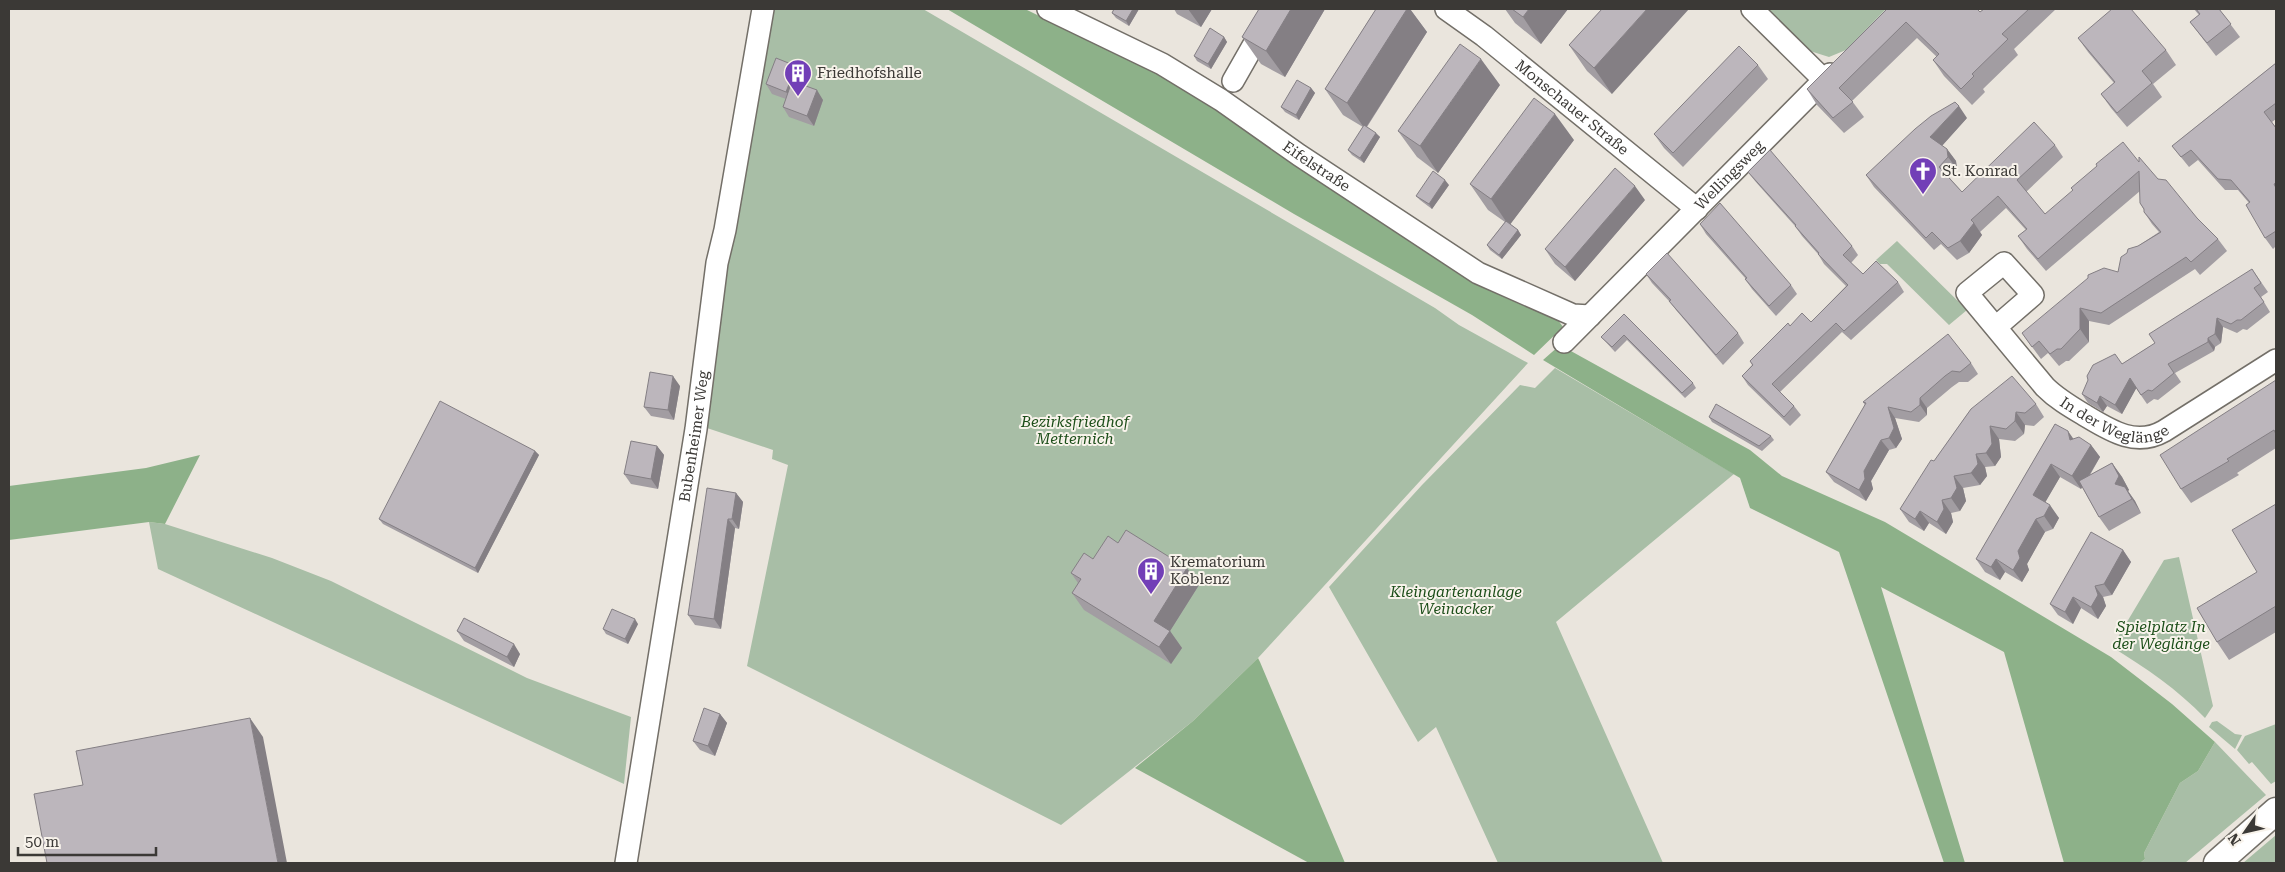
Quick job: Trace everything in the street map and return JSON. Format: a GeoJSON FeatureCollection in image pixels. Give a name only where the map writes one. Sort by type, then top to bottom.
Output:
{"type":"FeatureCollection","features":[{"type":"Feature","properties":{"kind":"main road"},"geometry":{"type":"LineString","coordinates":[[2217,863],[2276,811]]}},
{"type":"Feature","properties":{"kind":"street","name":"Bubenheimer Weg"},"geometry":{"type":"LineString","coordinates":[[626,863],[696,429],[718,263],[763,9]]}},
{"type":"Feature","properties":{"kind":"street","name":"Eifelstraße"},"geometry":{"type":"LineString","coordinates":[[1048,9],[1162,64],[1221,100],[1299,155],[1478,273],[1573,315],[1590,316]]}},
{"type":"Feature","properties":{"kind":"street"},"geometry":{"type":"LineString","coordinates":[[1233,81],[1274,9]]}},
{"type":"Feature","properties":{"kind":"street","name":"Monschauer Straße"},"geometry":{"type":"LineString","coordinates":[[1446,9],[1484,36],[1697,209]]}},
{"type":"Feature","properties":{"kind":"street"},"geometry":{"type":"LineString","coordinates":[[1752,9],[1824,80]]}},
{"type":"Feature","properties":{"kind":"street","name":"Wellingsweg"},"geometry":{"type":"LineString","coordinates":[[1564,342],[1844,60]]}},
{"type":"Feature","properties":{"kind":"street","name":"In der Weglänge"},"geometry":{"type":"LineString","coordinates":[[1996,327],[2055,396],[2111,431],[2136,438],[2148,438],[2164,432],[2276,360]]}},
{"type":"Feature","properties":{"kind":"green space","name":"Bezirksfriedhof Metternich"},"geometry":{"type":"Polygon","coordinates":[[[773,9],[923,9],[1435,308],[1459,325],[1528,363],[1258,658],[1193,721],[1061,825],[747,666],[788,465],[772,459],[773,450],[704,427],[726,273],[773,9]]]}},
{"type":"Feature","properties":{"kind":"green space"},"geometry":{"type":"Polygon","coordinates":[[[947,9],[1025,9],[1156,73],[1197,97],[1460,275],[1504,297],[1558,320],[1563,327],[1534,355],[1472,315],[1294,214],[947,9]]]}},
{"type":"Feature","properties":{"kind":"green space"},"geometry":{"type":"Polygon","coordinates":[[[1768,9],[1886,9],[1846,50],[1829,57],[1810,51],[1768,9]]]}},
{"type":"Feature","properties":{"kind":"green space"},"geometry":{"type":"Polygon","coordinates":[[[1897,241],[1967,310],[1949,325],[1887,264],[1880,264],[1876,260],[1897,241]]]}},
{"type":"Feature","properties":{"kind":"green space"},"geometry":{"type":"Polygon","coordinates":[[[1560,345],[1750,450],[1782,476],[1885,522],[2111,657],[2172,704],[2215,742],[2198,771],[2180,783],[2144,853],[2145,859],[2140,863],[2064,863],[2004,652],[1881,587],[1965,863],[1944,863],[1839,552],[1750,508],[1740,478],[1543,360],[1560,345]]]}},
{"type":"Feature","properties":{"kind":"green space","name":"Kleingartenanlage Weinacker"},"geometry":{"type":"Polygon","coordinates":[[[1555,368],[1734,474],[1556,622],[1663,863],[1498,863],[1436,727],[1418,742],[1329,587],[1422,485],[1520,385],[1535,388],[1555,368]]]}},
{"type":"Feature","properties":{"kind":"green space"},"geometry":{"type":"Polygon","coordinates":[[[200,455],[165,524],[149,522],[9,540],[9,486],[146,468],[200,455]]]}},
{"type":"Feature","properties":{"kind":"green space"},"geometry":{"type":"Polygon","coordinates":[[[149,522],[165,524],[272,558],[331,581],[527,678],[631,717],[624,784],[158,569],[149,522]]]}},
{"type":"Feature","properties":{"kind":"green space","name":"Spielplatz In der Weglänge"},"geometry":{"type":"Polygon","coordinates":[[[2179,557],[2213,706],[2205,718],[2161,680],[2112,647],[2164,560],[2179,557]]]}},
{"type":"Feature","properties":{"kind":"green space"},"geometry":{"type":"Polygon","coordinates":[[[1258,658],[1345,863],[1309,863],[1135,768],[1193,721],[1258,658]]]}},
{"type":"Feature","properties":{"kind":"green space"},"geometry":{"type":"Polygon","coordinates":[[[2217,721],[2235,734],[2242,735],[2235,749],[2209,727],[2212,722],[2217,721]]]}},
{"type":"Feature","properties":{"kind":"green space"},"geometry":{"type":"Polygon","coordinates":[[[2276,724],[2276,781],[2271,784],[2252,762],[2249,764],[2237,750],[2245,736],[2276,724]]]}},
{"type":"Feature","properties":{"kind":"green space"},"geometry":{"type":"Polygon","coordinates":[[[2215,742],[2266,795],[2185,863],[2140,863],[2145,859],[2144,853],[2180,783],[2198,771],[2215,742]]]}},
{"type":"Feature","properties":{"kind":"green space"},"geometry":{"type":"Polygon","coordinates":[[[2276,835],[2276,863],[2243,863],[2276,835]]]}},
{"type":"Feature","properties":{"kind":"building"},"geometry":{"type":"Polygon","coordinates":[[[1114,9],[1133,9],[1126,21],[1112,13],[1114,9]]]}},
{"type":"Feature","properties":{"kind":"building"},"geometry":{"type":"Polygon","coordinates":[[[1259,9],[1291,9],[1266,51],[1242,37],[1259,9]]]}},
{"type":"Feature","properties":{"kind":"building"},"geometry":{"type":"Polygon","coordinates":[[[1376,9],[1407,9],[1347,103],[1325,89],[1376,9]]]}},
{"type":"Feature","properties":{"kind":"building"},"geometry":{"type":"Polygon","coordinates":[[[1512,9],[1529,9],[1523,17],[1512,9]]]}},
{"type":"Feature","properties":{"kind":"building"},"geometry":{"type":"Polygon","coordinates":[[[1602,9],[1647,9],[1594,68],[1569,45],[1602,9]]]}},
{"type":"Feature","properties":{"kind":"building"},"geometry":{"type":"Polygon","coordinates":[[[1887,9],[1977,9],[1980,12],[1984,9],[2029,9],[2002,34],[2008,39],[1972,74],[1974,76],[1961,89],[1933,60],[1939,54],[1906,22],[1839,88],[1853,102],[1833,118],[1807,89],[1887,9]]]}},
{"type":"Feature","properties":{"kind":"building"},"geometry":{"type":"Polygon","coordinates":[[[2112,9],[2131,9],[2166,50],[2142,71],[2152,83],[2117,113],[2101,94],[2115,82],[2078,38],[2112,9]]]}},
{"type":"Feature","properties":{"kind":"building"},"geometry":{"type":"Polygon","coordinates":[[[2196,9],[2219,9],[2231,24],[2207,43],[2190,22],[2200,14],[2196,9]]]}},
{"type":"Feature","properties":{"kind":"building"},"geometry":{"type":"Polygon","coordinates":[[[1210,28],[1224,37],[1208,64],[1194,56],[1210,28]]]}},
{"type":"Feature","properties":{"kind":"building"},"geometry":{"type":"Polygon","coordinates":[[[1460,44],[1481,59],[1420,146],[1398,131],[1460,44]]]}},
{"type":"Feature","properties":{"kind":"building"},"geometry":{"type":"Polygon","coordinates":[[[1739,46],[1758,65],[1673,153],[1654,134],[1739,46]]]}},
{"type":"Feature","properties":{"kind":"building"},"geometry":{"type":"Polygon","coordinates":[[[776,58],[796,66],[786,92],[766,84],[776,58]]]}},
{"type":"Feature","properties":{"kind":"building"},"geometry":{"type":"Polygon","coordinates":[[[2276,63],[2276,103],[2264,112],[2276,128],[2276,183],[2274,184],[2276,188],[2276,231],[2265,238],[2246,205],[2250,202],[2231,180],[2218,179],[2191,150],[2181,157],[2172,146],[2276,63]]]}},
{"type":"Feature","properties":{"kind":"building"},"geometry":{"type":"Polygon","coordinates":[[[1297,80],[1311,88],[1296,115],[1281,107],[1297,80]]]}},
{"type":"Feature","properties":{"kind":"building"},"geometry":{"type":"Polygon","coordinates":[[[792,81],[817,90],[807,116],[783,107],[792,81]]]}},
{"type":"Feature","properties":{"kind":"building"},"geometry":{"type":"Polygon","coordinates":[[[1534,98],[1555,114],[1491,199],[1470,184],[1534,98]]]}},
{"type":"Feature","properties":{"kind":"building"},"geometry":{"type":"Polygon","coordinates":[[[1955,102],[1959,106],[1930,137],[1947,149],[1948,157],[1939,167],[1962,192],[2034,122],[2055,145],[2017,180],[2045,214],[2073,190],[2071,188],[2097,166],[2096,164],[2123,142],[2139,162],[2139,157],[2158,179],[2166,180],[2197,218],[2218,239],[2191,262],[2186,257],[2101,313],[2080,308],[2080,329],[2061,349],[2057,349],[2050,354],[2039,341],[2032,347],[2022,333],[2088,278],[2088,275],[2104,268],[2118,272],[2121,257],[2127,253],[2128,249],[2138,246],[2161,232],[2144,212],[2140,203],[2139,171],[2038,259],[2018,236],[2027,229],[1998,196],[1971,220],[1974,223],[1960,241],[1948,248],[1932,232],[1926,238],[1866,175],[1915,129],[1931,116],[1955,102]]]}},
{"type":"Feature","properties":{"kind":"building"},"geometry":{"type":"Polygon","coordinates":[[[1364,125],[1376,133],[1360,158],[1348,150],[1364,125]]]}},
{"type":"Feature","properties":{"kind":"building"},"geometry":{"type":"Polygon","coordinates":[[[1770,150],[1852,246],[1843,255],[1863,274],[1876,261],[1898,282],[1844,331],[1836,323],[1772,384],[1794,406],[1784,417],[1742,376],[1753,365],[1750,361],[1788,323],[1790,326],[1802,313],[1811,322],[1848,285],[1818,254],[1796,225],[1748,172],[1770,150]]]}},
{"type":"Feature","properties":{"kind":"building"},"geometry":{"type":"Polygon","coordinates":[[[1615,168],[1635,186],[1565,267],[1545,249],[1615,168]]]}},
{"type":"Feature","properties":{"kind":"building"},"geometry":{"type":"Polygon","coordinates":[[[1433,171],[1445,180],[1429,204],[1416,196],[1433,171]]]}},
{"type":"Feature","properties":{"kind":"building"},"geometry":{"type":"Polygon","coordinates":[[[1720,203],[1791,285],[1769,306],[1700,224],[1720,203]]]}},
{"type":"Feature","properties":{"kind":"building"},"geometry":{"type":"Polygon","coordinates":[[[1506,221],[1518,230],[1499,255],[1487,245],[1506,221]]]}},
{"type":"Feature","properties":{"kind":"building"},"geometry":{"type":"Polygon","coordinates":[[[1667,253],[1738,333],[1716,355],[1669,301],[1671,300],[1646,274],[1667,253]]]}},
{"type":"Feature","properties":{"kind":"building"},"geometry":{"type":"Polygon","coordinates":[[[2252,269],[2261,283],[2254,288],[2264,302],[2241,320],[2231,324],[2217,318],[2215,334],[2208,338],[2208,342],[2168,364],[2174,373],[2152,391],[2148,390],[2141,395],[2130,378],[2115,405],[2100,396],[2097,403],[2082,394],[2088,380],[2087,376],[2093,365],[2115,354],[2122,364],[2155,343],[2149,334],[2252,269]]]}},
{"type":"Feature","properties":{"kind":"building"},"geometry":{"type":"Polygon","coordinates":[[[1624,314],[1693,383],[1682,393],[1624,335],[1612,347],[1601,337],[1624,314]]]}},
{"type":"Feature","properties":{"kind":"building"},"geometry":{"type":"Polygon","coordinates":[[[1948,334],[1971,363],[1960,372],[1952,371],[1945,376],[1920,398],[1920,405],[1911,412],[1888,407],[1894,428],[1889,438],[1881,440],[1864,471],[1865,479],[1859,490],[1826,472],[1866,403],[1863,402],[1948,334]]]}},
{"type":"Feature","properties":{"kind":"building"},"geometry":{"type":"Polygon","coordinates":[[[650,372],[673,376],[668,410],[644,407],[650,372]]]}},
{"type":"Feature","properties":{"kind":"building"},"geometry":{"type":"Polygon","coordinates":[[[2012,376],[2036,404],[2025,413],[2016,412],[2015,421],[2006,429],[1990,426],[1992,444],[1986,453],[1976,454],[1978,464],[1971,473],[1954,476],[1957,488],[1951,498],[1942,500],[1944,509],[1937,522],[1920,511],[1915,519],[1900,509],[1931,460],[1934,461],[1971,409],[2012,376]]]}},
{"type":"Feature","properties":{"kind":"building"},"geometry":{"type":"Polygon","coordinates":[[[2276,380],[2276,434],[2274,430],[2227,459],[2229,461],[2181,489],[2160,455],[2276,380]]]}},
{"type":"Feature","properties":{"kind":"building"},"geometry":{"type":"Polygon","coordinates":[[[440,401],[535,451],[475,568],[379,519],[440,401]]]}},
{"type":"Feature","properties":{"kind":"building"},"geometry":{"type":"Polygon","coordinates":[[[1716,404],[1771,436],[1759,446],[1709,417],[1716,404]]]}},
{"type":"Feature","properties":{"kind":"building"},"geometry":{"type":"Polygon","coordinates":[[[2055,424],[2068,431],[2070,440],[2079,437],[2091,445],[2072,476],[2051,464],[2033,495],[2050,505],[2044,516],[2036,519],[2018,551],[2020,558],[2013,570],[1996,559],[1991,567],[1976,559],[2055,424]]]}},
{"type":"Feature","properties":{"kind":"building"},"geometry":{"type":"Polygon","coordinates":[[[631,441],[657,446],[651,479],[624,474],[631,441]]]}},
{"type":"Feature","properties":{"kind":"building"},"geometry":{"type":"Polygon","coordinates":[[[2112,463],[2119,476],[2115,484],[2125,487],[2132,499],[2099,517],[2079,481],[2112,463]]]}},
{"type":"Feature","properties":{"kind":"building"},"geometry":{"type":"Polygon","coordinates":[[[707,488],[736,493],[732,519],[728,519],[714,619],[688,615],[707,488]]]}},
{"type":"Feature","properties":{"kind":"building"},"geometry":{"type":"Polygon","coordinates":[[[2276,504],[2276,606],[2217,642],[2197,608],[2257,572],[2232,530],[2276,504]]]}},
{"type":"Feature","properties":{"kind":"building"},"geometry":{"type":"Polygon","coordinates":[[[1126,530],[1187,568],[1154,621],[1170,631],[1159,647],[1072,593],[1081,579],[1071,573],[1084,553],[1093,559],[1108,536],[1118,543],[1126,530]]]}},
{"type":"Feature","properties":{"kind":"building"},"geometry":{"type":"Polygon","coordinates":[[[2091,532],[2123,550],[2104,584],[2095,586],[2098,595],[2091,607],[2073,597],[2065,612],[2050,604],[2091,532]]]}},
{"type":"Feature","properties":{"kind":"building"},"geometry":{"type":"Polygon","coordinates":[[[612,609],[635,619],[625,639],[603,629],[612,609]]]}},
{"type":"Feature","properties":{"kind":"building"},"geometry":{"type":"Polygon","coordinates":[[[464,618],[514,644],[507,657],[457,631],[464,618]]]}},
{"type":"Feature","properties":{"kind":"building"},"geometry":{"type":"Polygon","coordinates":[[[704,708],[720,714],[708,746],[693,741],[704,708]]]}},
{"type":"Feature","properties":{"kind":"building"},"geometry":{"type":"Polygon","coordinates":[[[250,718],[278,863],[47,863],[34,794],[83,785],[76,751],[250,718]]]}},
{"type":"Feature","properties":{"kind":"place","name":"Friedhofshalle"},"geometry":{"type":"Point","coordinates":[798,97]}},
{"type":"Feature","properties":{"kind":"place","name":"St. Konrad"},"geometry":{"type":"Point","coordinates":[1923,195]}},
{"type":"Feature","properties":{"kind":"place","name":"Krematorium Koblenz"},"geometry":{"type":"Point","coordinates":[1151,595]}}]}
